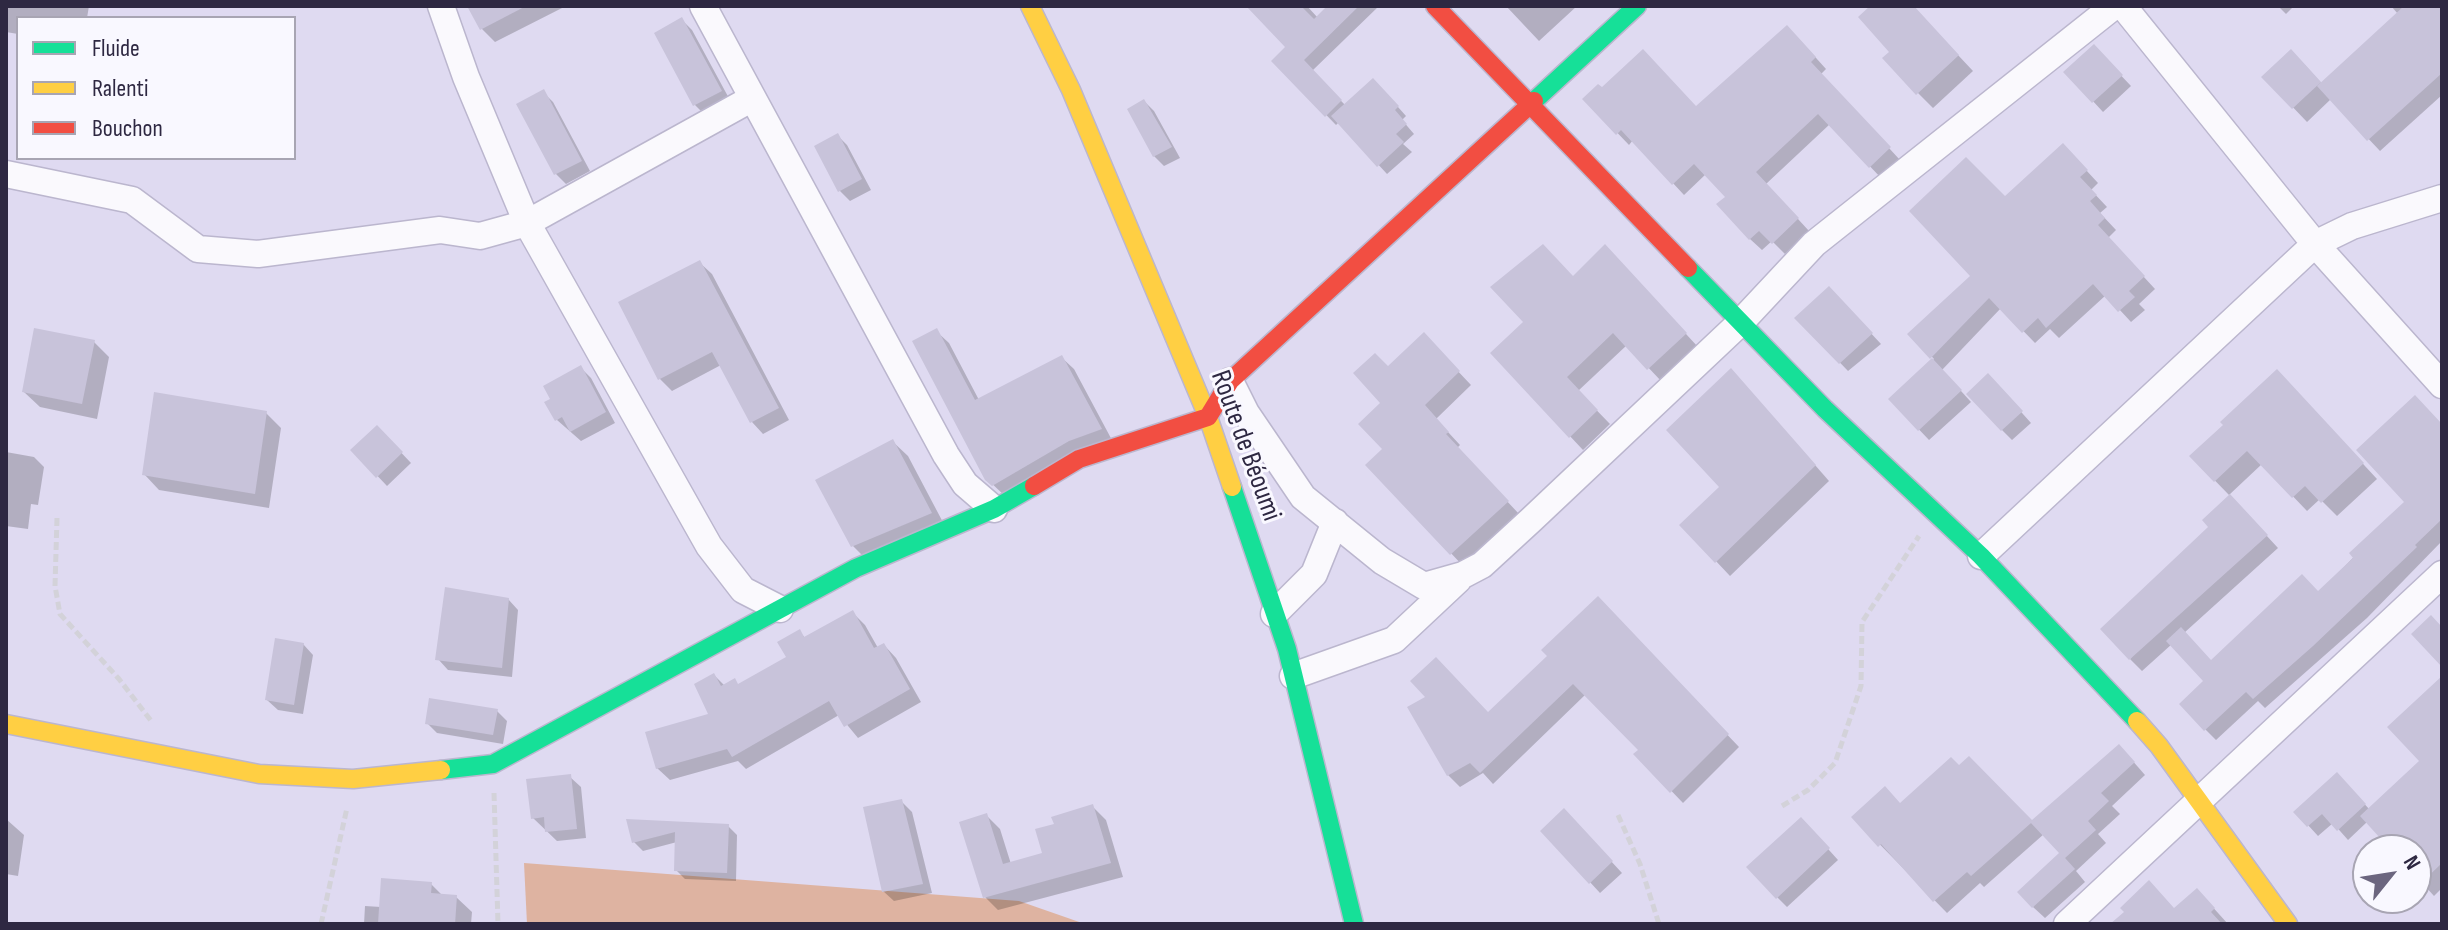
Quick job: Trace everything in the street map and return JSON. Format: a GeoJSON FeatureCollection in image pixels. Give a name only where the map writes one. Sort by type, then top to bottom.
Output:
{"type":"FeatureCollection","features":[{"type":"Feature","properties":{"kind":"street"},"geometry":{"type":"LineString","coordinates":[[441,6],[466,77],[527,223],[709,546],[743,590],[780,609]]}},
{"type":"Feature","properties":{"kind":"street"},"geometry":{"type":"LineString","coordinates":[[703,6],[946,455],[965,484],[994,509]]}},
{"type":"Feature","properties":{"kind":"street","name":"Route de Béoumi"},"geometry":{"type":"LineString","coordinates":[[1030,6],[1071,90],[1208,417],[1293,676],[1354,924]]}},
{"type":"Feature","properties":{"kind":"street"},"geometry":{"type":"LineString","coordinates":[[1435,6],[1825,409],[1981,556],[2159,746],[2288,924]]}},
{"type":"Feature","properties":{"kind":"street"},"geometry":{"type":"LineString","coordinates":[[6,724],[259,774],[353,779],[493,764],[856,568],[994,509],[1079,459],[1208,417],[1230,381],[1531,107],[1637,6]]}},
{"type":"Feature","properties":{"kind":"street"},"geometry":{"type":"LineString","coordinates":[[1230,381],[1303,497],[1382,561],[1424,586],[1463,575],[1482,565],[1741,322],[1814,244],[2114,6]]}},
{"type":"Feature","properties":{"kind":"street"},"geometry":{"type":"LineString","coordinates":[[2123,6],[2315,244],[2442,385]]}},
{"type":"Feature","properties":{"kind":"street"},"geometry":{"type":"LineString","coordinates":[[6,174],[132,200],[198,249],[258,254],[440,230],[480,236],[527,223],[751,99]]}},
{"type":"Feature","properties":{"kind":"street"},"geometry":{"type":"LineString","coordinates":[[1981,556],[2315,244],[2352,226],[2442,198]]}},
{"type":"Feature","properties":{"kind":"street"},"geometry":{"type":"LineString","coordinates":[[1274,614],[1314,574],[1335,522]]}},
{"type":"Feature","properties":{"kind":"street"},"geometry":{"type":"LineString","coordinates":[[2067,924],[2442,574]]}},
{"type":"Feature","properties":{"kind":"street"},"geometry":{"type":"LineString","coordinates":[[1293,676],[1394,640],[1463,575]]}},
{"type":"Feature","properties":{"kind":"path"},"geometry":{"type":"LineString","coordinates":[[1782,806],[1808,790],[1835,763],[1861,686],[1862,622],[1934,512]]}},
{"type":"Feature","properties":{"kind":"path"},"geometry":{"type":"LineString","coordinates":[[57,518],[55,586],[60,614],[119,679],[154,724]]}},
{"type":"Feature","properties":{"kind":"path"},"geometry":{"type":"LineString","coordinates":[[493,764],[498,924]]}},
{"type":"Feature","properties":{"kind":"path"},"geometry":{"type":"LineString","coordinates":[[321,924],[353,779]]}},
{"type":"Feature","properties":{"kind":"path"},"geometry":{"type":"LineString","coordinates":[[1618,815],[1640,864],[1659,924]]}},
{"type":"Feature","properties":{"kind":"shaded area"},"geometry":{"type":"Polygon","coordinates":[[[524,863],[1019,901],[1085,924],[527,924],[524,863]]]}},
{"type":"Feature","properties":{"kind":"building"},"geometry":{"type":"Polygon","coordinates":[[[467,6],[526,6],[480,30],[467,6]]]}},
{"type":"Feature","properties":{"kind":"building"},"geometry":{"type":"Polygon","coordinates":[[[1246,6],[1301,6],[1314,19],[1327,6],[1359,6],[1304,60],[1342,100],[1325,117],[1271,61],[1285,47],[1246,6]]]}},
{"type":"Feature","properties":{"kind":"building"},"geometry":{"type":"Polygon","coordinates":[[[1870,6],[1914,6],[1959,55],[1916,95],[1882,58],[1889,52],[1858,17],[1870,6]]]}},
{"type":"Feature","properties":{"kind":"building"},"geometry":{"type":"Polygon","coordinates":[[[2404,6],[2442,6],[2442,73],[2367,141],[2317,86],[2404,6]]]}},
{"type":"Feature","properties":{"kind":"building"},"geometry":{"type":"Polygon","coordinates":[[[682,17],[722,91],[693,106],[654,33],[682,17]]]}},
{"type":"Feature","properties":{"kind":"building"},"geometry":{"type":"Polygon","coordinates":[[[1787,25],[1816,57],[1811,62],[1891,147],[1869,168],[1818,114],[1756,172],[1799,218],[1772,244],[1759,231],[1749,240],[1716,204],[1725,197],[1694,164],[1672,185],[1621,130],[1616,135],[1582,99],[1598,84],[1602,87],[1643,49],[1696,106],[1787,25]]]}},
{"type":"Feature","properties":{"kind":"building"},"geometry":{"type":"Polygon","coordinates":[[[2094,44],[2123,75],[2092,103],[2063,72],[2094,44]]]}},
{"type":"Feature","properties":{"kind":"building"},"geometry":{"type":"Polygon","coordinates":[[[2291,49],[2321,82],[2292,109],[2261,77],[2291,49]]]}},
{"type":"Feature","properties":{"kind":"building"},"geometry":{"type":"Polygon","coordinates":[[[1373,78],[1399,106],[1395,110],[1407,124],[1396,134],[1404,142],[1377,167],[1331,116],[1373,78]]]}},
{"type":"Feature","properties":{"kind":"building"},"geometry":{"type":"Polygon","coordinates":[[[544,89],[582,161],[554,175],[516,104],[544,89]]]}},
{"type":"Feature","properties":{"kind":"building"},"geometry":{"type":"Polygon","coordinates":[[[1144,99],[1172,147],[1153,157],[1127,109],[1144,99]]]}},
{"type":"Feature","properties":{"kind":"building"},"geometry":{"type":"Polygon","coordinates":[[[838,133],[862,179],[838,192],[814,146],[838,133]]]}},
{"type":"Feature","properties":{"kind":"building"},"geometry":{"type":"Polygon","coordinates":[[[2063,143],[2088,170],[2080,177],[2097,195],[2090,201],[2105,218],[2098,225],[2145,276],[2129,291],[2135,297],[2118,312],[2093,284],[2046,328],[2038,318],[2022,333],[1989,298],[1930,359],[1907,334],[1970,276],[1909,211],[1966,157],[2005,196],[2063,143]]]}},
{"type":"Feature","properties":{"kind":"building"},"geometry":{"type":"Polygon","coordinates":[[[1543,244],[1573,276],[1605,244],[1687,333],[1647,370],[1613,333],[1567,377],[1598,410],[1569,438],[1490,353],[1523,322],[1490,287],[1543,244]]]}},
{"type":"Feature","properties":{"kind":"building"},"geometry":{"type":"Polygon","coordinates":[[[700,260],[779,408],[750,423],[712,352],[658,380],[618,302],[700,260]]]}},
{"type":"Feature","properties":{"kind":"building"},"geometry":{"type":"Polygon","coordinates":[[[1829,286],[1873,333],[1839,364],[1794,318],[1829,286]]]}},
{"type":"Feature","properties":{"kind":"building"},"geometry":{"type":"Polygon","coordinates":[[[34,328],[95,340],[82,404],[22,392],[34,328]]]}},
{"type":"Feature","properties":{"kind":"building"},"geometry":{"type":"Polygon","coordinates":[[[937,328],[975,400],[1062,355],[1102,429],[1069,441],[992,486],[985,480],[912,341],[937,328]]]}},
{"type":"Feature","properties":{"kind":"building"},"geometry":{"type":"Polygon","coordinates":[[[1424,332],[1460,371],[1425,405],[1449,432],[1446,434],[1509,501],[1450,555],[1365,465],[1382,449],[1358,424],[1380,403],[1353,373],[1375,353],[1388,366],[1424,332]]]}},
{"type":"Feature","properties":{"kind":"building"},"geometry":{"type":"Polygon","coordinates":[[[1932,358],[1962,390],[1918,431],[1888,399],[1932,358]]]}},
{"type":"Feature","properties":{"kind":"building"},"geometry":{"type":"Polygon","coordinates":[[[581,365],[606,412],[570,432],[562,417],[555,421],[544,402],[550,399],[543,386],[581,365]]]}},
{"type":"Feature","properties":{"kind":"building"},"geometry":{"type":"Polygon","coordinates":[[[1731,368],[1816,465],[1715,563],[1679,525],[1719,487],[1666,430],[1731,368]]]}},
{"type":"Feature","properties":{"kind":"building"},"geometry":{"type":"Polygon","coordinates":[[[2277,369],[2364,463],[2321,503],[2305,486],[2292,498],[2247,451],[2214,482],[2189,456],[2277,369]]]}},
{"type":"Feature","properties":{"kind":"building"},"geometry":{"type":"Polygon","coordinates":[[[1988,373],[2023,411],[2001,431],[1966,394],[1988,373]]]}},
{"type":"Feature","properties":{"kind":"building"},"geometry":{"type":"Polygon","coordinates":[[[154,392],[267,411],[255,494],[142,475],[154,392]]]}},
{"type":"Feature","properties":{"kind":"building"},"geometry":{"type":"Polygon","coordinates":[[[2415,395],[2442,424],[2442,519],[2415,545],[2417,547],[2313,646],[2253,699],[2246,692],[2204,731],[2179,704],[2203,681],[2166,641],[2181,627],[2211,660],[2302,574],[2318,591],[2353,558],[2349,553],[2404,502],[2356,450],[2415,395]]]}},
{"type":"Feature","properties":{"kind":"building"},"geometry":{"type":"Polygon","coordinates":[[[377,425],[403,452],[376,478],[350,450],[377,425]]]}},
{"type":"Feature","properties":{"kind":"building"},"geometry":{"type":"Polygon","coordinates":[[[893,439],[932,513],[851,547],[815,480],[893,439]]]}},
{"type":"Feature","properties":{"kind":"building"},"geometry":{"type":"Polygon","coordinates":[[[2230,494],[2268,535],[2129,660],[2100,629],[2208,527],[2202,520],[2230,494]]]}},
{"type":"Feature","properties":{"kind":"building"},"geometry":{"type":"Polygon","coordinates":[[[445,587],[509,598],[502,668],[435,660],[445,587]]]}},
{"type":"Feature","properties":{"kind":"building"},"geometry":{"type":"Polygon","coordinates":[[[1598,596],[1729,734],[1670,793],[1633,754],[1638,750],[1573,684],[1480,773],[1470,763],[1447,776],[1407,707],[1425,697],[1410,681],[1436,657],[1488,712],[1547,656],[1541,650],[1598,596]]]}},
{"type":"Feature","properties":{"kind":"building"},"geometry":{"type":"Polygon","coordinates":[[[853,610],[874,648],[884,643],[910,689],[844,727],[829,701],[732,757],[727,749],[656,769],[645,732],[708,714],[694,684],[714,673],[721,686],[735,678],[738,684],[786,657],[777,642],[800,629],[804,637],[853,610]]]}},
{"type":"Feature","properties":{"kind":"building"},"geometry":{"type":"Polygon","coordinates":[[[2431,615],[2442,627],[2442,667],[2411,634],[2431,615]]]}},
{"type":"Feature","properties":{"kind":"building"},"geometry":{"type":"Polygon","coordinates":[[[275,638],[304,643],[294,705],[265,700],[275,638]]]}},
{"type":"Feature","properties":{"kind":"building"},"geometry":{"type":"Polygon","coordinates":[[[2442,676],[2442,863],[2432,873],[2432,834],[2376,834],[2360,816],[2419,761],[2387,727],[2442,676]]]}},
{"type":"Feature","properties":{"kind":"building"},"geometry":{"type":"Polygon","coordinates":[[[429,698],[498,709],[493,735],[425,724],[429,698]]]}},
{"type":"Feature","properties":{"kind":"building"},"geometry":{"type":"Polygon","coordinates":[[[2119,744],[2135,762],[2101,793],[2109,801],[2088,821],[2096,830],[2065,858],[2075,869],[2032,908],[2017,892],[2059,853],[2031,823],[1971,876],[1967,872],[1933,902],[1881,844],[1878,847],[1851,817],[1885,786],[1900,803],[1951,757],[1959,765],[1969,756],[2032,820],[2119,744]]]}},
{"type":"Feature","properties":{"kind":"building"},"geometry":{"type":"Polygon","coordinates":[[[2337,772],[2366,804],[2337,831],[2322,814],[2307,827],[2293,812],[2337,772]]]}},
{"type":"Feature","properties":{"kind":"building"},"geometry":{"type":"Polygon","coordinates":[[[571,774],[577,829],[545,832],[544,817],[531,819],[526,779],[571,774]]]}},
{"type":"Feature","properties":{"kind":"building"},"geometry":{"type":"Polygon","coordinates":[[[902,799],[923,884],[882,892],[863,807],[902,799]]]}},
{"type":"Feature","properties":{"kind":"building"},"geometry":{"type":"Polygon","coordinates":[[[1093,804],[1111,863],[983,898],[959,822],[987,813],[1003,864],[1042,853],[1035,829],[1054,824],[1051,817],[1093,804]]]}},
{"type":"Feature","properties":{"kind":"building"},"geometry":{"type":"Polygon","coordinates":[[[1564,808],[1613,861],[1589,884],[1540,831],[1564,808]]]}},
{"type":"Feature","properties":{"kind":"building"},"geometry":{"type":"Polygon","coordinates":[[[1801,817],[1830,848],[1776,899],[1746,867],[1801,817]]]}},
{"type":"Feature","properties":{"kind":"building"},"geometry":{"type":"Polygon","coordinates":[[[626,819],[729,824],[727,873],[674,871],[675,832],[632,843],[626,819]]]}},
{"type":"Feature","properties":{"kind":"building"},"geometry":{"type":"Polygon","coordinates":[[[381,878],[432,882],[431,893],[457,895],[455,924],[378,924],[381,878]]]}},
{"type":"Feature","properties":{"kind":"building"},"geometry":{"type":"Polygon","coordinates":[[[2149,880],[2174,908],[2197,888],[2215,908],[2211,912],[2222,924],[2110,924],[2124,912],[2120,908],[2149,880]]]}},
{"type":"Feature","properties":{"kind":"traffic: fast"},"geometry":{"type":"LineString","coordinates":[[1534,101],[1637,6]]}},
{"type":"Feature","properties":{"kind":"traffic: fast"},"geometry":{"type":"LineString","coordinates":[[1688,268],[1825,409],[1981,556],[2137,721]]}},
{"type":"Feature","properties":{"kind":"traffic: fast"},"geometry":{"type":"LineString","coordinates":[[441,770],[493,764],[856,568],[994,509],[1034,486]]}},
{"type":"Feature","properties":{"kind":"traffic: fast"},"geometry":{"type":"LineString","coordinates":[[1232,487],[1287,649],[1354,924]]}},
{"type":"Feature","properties":{"kind":"traffic: slow"},"geometry":{"type":"LineString","coordinates":[[1030,6],[1071,90],[1208,417],[1232,487]]}},
{"type":"Feature","properties":{"kind":"traffic: slow"},"geometry":{"type":"LineString","coordinates":[[2137,721],[2159,746],[2288,924]]}},
{"type":"Feature","properties":{"kind":"traffic: slow"},"geometry":{"type":"LineString","coordinates":[[6,724],[259,774],[353,779],[441,770]]}},
{"type":"Feature","properties":{"kind":"traffic: jam"},"geometry":{"type":"LineString","coordinates":[[1435,6],[1688,268]]}},
{"type":"Feature","properties":{"kind":"traffic: jam"},"geometry":{"type":"LineString","coordinates":[[1034,486],[1079,459],[1208,417],[1230,381],[1534,101]]}}]}
